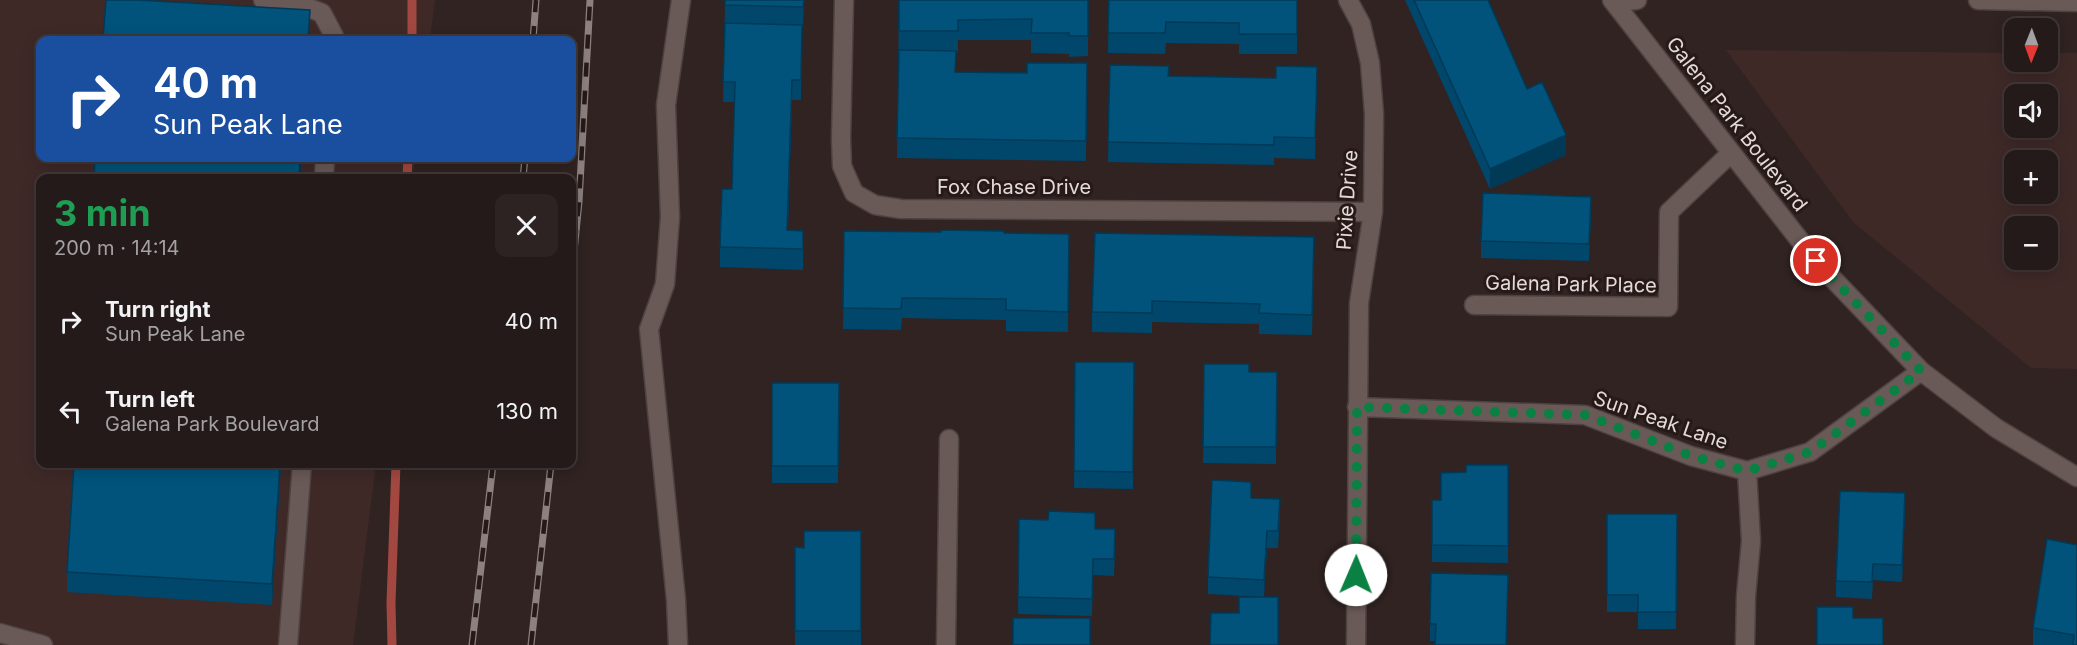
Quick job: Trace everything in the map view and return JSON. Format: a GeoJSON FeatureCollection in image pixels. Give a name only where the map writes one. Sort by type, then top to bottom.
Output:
{"type":"FeatureCollection","features":[{"type":"Feature","properties":{"kind":"street"},"geometry":{"type":"LineString","coordinates":[[263,0],[294,2],[322,13],[334,36]]}},
{"type":"Feature","properties":{"kind":"street"},"geometry":{"type":"LineString","coordinates":[[678,645],[676,600],[649,329],[664,284],[670,217],[666,105],[681,0]]}},
{"type":"Feature","properties":{"kind":"street","name":"Fox Chase Drive"},"geometry":{"type":"LineString","coordinates":[[844,0],[842,166],[854,193],[875,205],[901,208],[1373,212]]}},
{"type":"Feature","properties":{"kind":"street","name":"Pixie Drive"},"geometry":{"type":"LineString","coordinates":[[1348,0],[1361,24],[1370,63],[1374,114],[1373,212],[1359,303],[1356,645]]}},
{"type":"Feature","properties":{"kind":"street"},"geometry":{"type":"LineString","coordinates":[[1613,1],[1637,0]]}},
{"type":"Feature","properties":{"kind":"street"},"geometry":{"type":"LineString","coordinates":[[1978,0],[2077,2]]}},
{"type":"Feature","properties":{"kind":"street","name":"Galena Park Boulevard"},"geometry":{"type":"LineString","coordinates":[[1613,1],[1816,261],[1921,371],[1996,428],[2077,477]]}},
{"type":"Feature","properties":{"kind":"street","name":"Galena Park Place"},"geometry":{"type":"LineString","coordinates":[[1474,305],[1668,307],[1669,212],[1731,153]]}},
{"type":"Feature","properties":{"kind":"street"},"geometry":{"type":"LineString","coordinates":[[1745,645],[1751,541],[1747,471],[1810,452],[1921,371]]}},
{"type":"Feature","properties":{"kind":"street","name":"Sun Peak Lane"},"geometry":{"type":"LineString","coordinates":[[1357,407],[1586,415],[1691,456],[1747,471]]}},
{"type":"Feature","properties":{"kind":"street"},"geometry":{"type":"LineString","coordinates":[[946,645],[949,439]]}},
{"type":"Feature","properties":{"kind":"street"},"geometry":{"type":"LineString","coordinates":[[288,645],[302,468]]}},
{"type":"Feature","properties":{"kind":"street"},"geometry":{"type":"LineString","coordinates":[[0,633],[43,645]]}},
{"type":"Feature","properties":{"kind":"shaded area"},"geometry":{"type":"Polygon","coordinates":[[[0,0],[435,0],[430,36],[36,36],[36,162],[414,162],[413,174],[36,174],[36,468],[375,468],[353,645],[0,645],[0,0]]]}},
{"type":"Feature","properties":{"kind":"shaded area"},"geometry":{"type":"Polygon","coordinates":[[[1726,50],[2004,53],[2004,72],[2058,72],[2058,53],[2077,53],[2077,369],[2031,368],[1853,222],[1726,50]]]}},
{"type":"Feature","properties":{"kind":"building"},"geometry":{"type":"Polygon","coordinates":[[[106,0],[310,10],[308,36],[103,36],[106,0]]]}},
{"type":"Feature","properties":{"kind":"building"},"geometry":{"type":"Polygon","coordinates":[[[725,0],[804,0],[803,7],[725,5],[725,0]]]}},
{"type":"Feature","properties":{"kind":"building"},"geometry":{"type":"Polygon","coordinates":[[[899,0],[1088,0],[1088,36],[1069,36],[1069,33],[1031,33],[1032,19],[958,20],[958,31],[899,31],[899,0]]]}},
{"type":"Feature","properties":{"kind":"building"},"geometry":{"type":"Polygon","coordinates":[[[1109,0],[1297,0],[1297,34],[1239,34],[1239,23],[1166,22],[1165,33],[1108,33],[1109,0]]]}},
{"type":"Feature","properties":{"kind":"building"},"geometry":{"type":"Polygon","coordinates":[[[1414,0],[1488,0],[1527,89],[1542,82],[1566,135],[1490,169],[1414,0]]]}},
{"type":"Feature","properties":{"kind":"building"},"geometry":{"type":"Polygon","coordinates":[[[725,23],[802,25],[801,80],[792,80],[787,230],[803,231],[803,249],[720,247],[722,189],[732,189],[735,82],[723,82],[725,23]]]}},
{"type":"Feature","properties":{"kind":"building"},"geometry":{"type":"Polygon","coordinates":[[[899,50],[956,51],[955,72],[1027,73],[1027,63],[1087,63],[1086,141],[897,138],[899,50]]]}},
{"type":"Feature","properties":{"kind":"building"},"geometry":{"type":"Polygon","coordinates":[[[1110,65],[1169,66],[1168,76],[1276,78],[1276,66],[1317,67],[1315,138],[1274,137],[1274,145],[1108,142],[1110,65]]]}},
{"type":"Feature","properties":{"kind":"building"},"geometry":{"type":"Polygon","coordinates":[[[95,162],[300,162],[299,174],[94,174],[95,162]]]}},
{"type":"Feature","properties":{"kind":"building"},"geometry":{"type":"Polygon","coordinates":[[[1483,193],[1591,197],[1589,244],[1481,241],[1483,193]]]}},
{"type":"Feature","properties":{"kind":"building"},"geometry":{"type":"Polygon","coordinates":[[[941,230],[1069,234],[1068,312],[1006,310],[1006,299],[902,298],[901,309],[843,308],[844,231],[941,232],[941,230]]]}},
{"type":"Feature","properties":{"kind":"building"},"geometry":{"type":"Polygon","coordinates":[[[1095,233],[1314,237],[1312,315],[1259,313],[1260,304],[1152,301],[1152,313],[1092,312],[1095,233]]]}},
{"type":"Feature","properties":{"kind":"building"},"geometry":{"type":"Polygon","coordinates":[[[1075,362],[1134,362],[1133,472],[1074,471],[1075,362]]]}},
{"type":"Feature","properties":{"kind":"building"},"geometry":{"type":"Polygon","coordinates":[[[1204,364],[1249,364],[1249,372],[1277,372],[1276,447],[1203,447],[1204,364]]]}},
{"type":"Feature","properties":{"kind":"building"},"geometry":{"type":"Polygon","coordinates":[[[772,383],[839,383],[838,466],[772,466],[772,383]]]}},
{"type":"Feature","properties":{"kind":"building"},"geometry":{"type":"Polygon","coordinates":[[[1466,465],[1508,465],[1508,546],[1432,545],[1432,500],[1441,500],[1441,473],[1466,472],[1466,465]]]}},
{"type":"Feature","properties":{"kind":"building"},"geometry":{"type":"Polygon","coordinates":[[[74,468],[280,468],[272,584],[67,572],[74,468]]]}},
{"type":"Feature","properties":{"kind":"building"},"geometry":{"type":"Polygon","coordinates":[[[1212,480],[1251,482],[1251,498],[1280,499],[1278,531],[1267,531],[1264,580],[1208,577],[1212,480]]]}},
{"type":"Feature","properties":{"kind":"building"},"geometry":{"type":"Polygon","coordinates":[[[1840,491],[1905,493],[1902,565],[1873,564],[1872,582],[1836,581],[1840,491]]]}},
{"type":"Feature","properties":{"kind":"building"},"geometry":{"type":"Polygon","coordinates":[[[1049,511],[1095,513],[1095,529],[1115,529],[1114,559],[1093,559],[1092,599],[1018,597],[1019,519],[1048,520],[1049,511]]]}},
{"type":"Feature","properties":{"kind":"building"},"geometry":{"type":"Polygon","coordinates":[[[1607,514],[1677,514],[1676,612],[1638,612],[1638,595],[1607,595],[1607,514]]]}},
{"type":"Feature","properties":{"kind":"building"},"geometry":{"type":"Polygon","coordinates":[[[804,531],[861,531],[861,631],[795,631],[795,547],[804,548],[804,531]]]}},
{"type":"Feature","properties":{"kind":"building"},"geometry":{"type":"Polygon","coordinates":[[[2047,539],[2077,545],[2077,645],[2073,645],[2074,635],[2033,628],[2047,539]]]}},
{"type":"Feature","properties":{"kind":"building"},"geometry":{"type":"Polygon","coordinates":[[[1431,573],[1508,575],[1506,645],[1435,645],[1436,624],[1430,624],[1431,573]]]}},
{"type":"Feature","properties":{"kind":"building"},"geometry":{"type":"Polygon","coordinates":[[[1239,597],[1278,597],[1278,645],[1210,645],[1211,613],[1239,613],[1239,597]]]}},
{"type":"Feature","properties":{"kind":"building"},"geometry":{"type":"Polygon","coordinates":[[[1817,607],[1853,607],[1853,618],[1883,618],[1883,645],[1817,645],[1817,607]]]}},
{"type":"Feature","properties":{"kind":"building"},"geometry":{"type":"Polygon","coordinates":[[[1013,618],[1090,618],[1090,645],[1013,645],[1013,618]]]}},
{"type":"Feature","properties":{"kind":"waterway"},"geometry":{"type":"LineString","coordinates":[[412,0],[412,36]]}},
{"type":"Feature","properties":{"kind":"waterway"},"geometry":{"type":"LineString","coordinates":[[407,174],[408,162]]}},
{"type":"Feature","properties":{"kind":"waterway"},"geometry":{"type":"LineString","coordinates":[[392,645],[391,603],[396,468]]}},
{"type":"Feature","properties":{"kind":"railway"},"geometry":{"type":"LineString","coordinates":[[533,36],[536,0]]}},
{"type":"Feature","properties":{"kind":"railway"},"geometry":{"type":"LineString","coordinates":[[576,232],[590,0]]}},
{"type":"Feature","properties":{"kind":"railway"},"geometry":{"type":"LineString","coordinates":[[523,174],[525,162]]}},
{"type":"Feature","properties":{"kind":"railway"},"geometry":{"type":"LineString","coordinates":[[472,645],[493,468]]}},
{"type":"Feature","properties":{"kind":"railway"},"geometry":{"type":"LineString","coordinates":[[531,645],[551,468]]}},
{"type":"Feature","properties":{"kind":"route"},"geometry":{"type":"LineString","coordinates":[[1356,575],[1357,407],[1586,415],[1691,456],[1747,471],[1810,452],[1921,371],[1816,261]]}}]}
